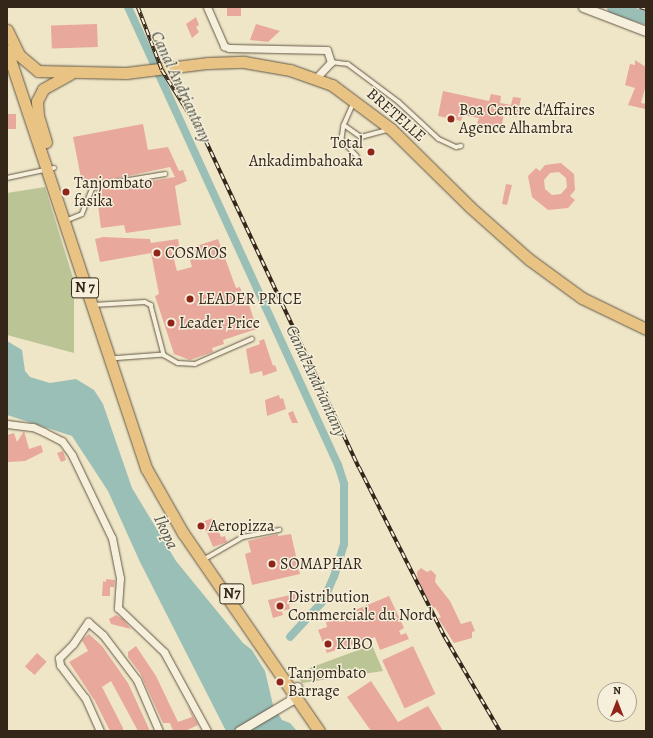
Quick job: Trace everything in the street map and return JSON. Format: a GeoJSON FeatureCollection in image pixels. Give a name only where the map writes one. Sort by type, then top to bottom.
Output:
{"type":"FeatureCollection","features":[{"type":"Feature","properties":{"kind":"main road"},"geometry":{"type":"LineString","coordinates":[[7,30],[17,52],[43,77],[42,91]]}},
{"type":"Feature","properties":{"kind":"main road","name":"N 7"},"geometry":{"type":"LineString","coordinates":[[7,50],[18,87],[51,168]]}},
{"type":"Feature","properties":{"kind":"main road","name":"BRETELLE"},"geometry":{"type":"LineString","coordinates":[[36,70],[72,73],[154,72],[208,63],[244,62],[277,67],[316,78],[355,100],[390,129],[470,207],[530,260],[582,298],[646,329]]}},
{"type":"Feature","properties":{"kind":"main road"},"geometry":{"type":"LineString","coordinates":[[36,70],[22,73],[18,87],[29,96],[42,91],[72,73]]}},
{"type":"Feature","properties":{"kind":"main road","name":"N 7"},"geometry":{"type":"LineString","coordinates":[[42,91],[37,105],[38,116],[51,168],[138,448],[154,486]]}},
{"type":"Feature","properties":{"kind":"main road","name":"N 7"},"geometry":{"type":"LineString","coordinates":[[111,360],[144,452]]}},
{"type":"Feature","properties":{"kind":"main road","name":"N7"},"geometry":{"type":"LineString","coordinates":[[144,452],[171,505],[205,559]]}},
{"type":"Feature","properties":{"kind":"main road","name":"N7"},"geometry":{"type":"LineString","coordinates":[[154,486],[297,692],[326,731]]}},
{"type":"Feature","properties":{"kind":"main road","name":"N7"},"geometry":{"type":"LineString","coordinates":[[297,692],[319,731]]}},
{"type":"Feature","properties":{"kind":"street"},"geometry":{"type":"LineString","coordinates":[[207,7],[224,46],[228,48],[282,51],[306,48],[324,49],[330,53],[330,62],[316,78]]}},
{"type":"Feature","properties":{"kind":"street"},"geometry":{"type":"LineString","coordinates":[[583,7],[646,30]]}},
{"type":"Feature","properties":{"kind":"street"},"geometry":{"type":"LineString","coordinates":[[7,424],[33,427],[44,432],[62,441],[72,455],[112,538],[120,578],[118,608],[164,652],[207,731]]}},
{"type":"Feature","properties":{"kind":"street"},"geometry":{"type":"LineString","coordinates":[[100,731],[85,698],[60,665],[59,658],[73,644],[88,622],[103,634],[137,680],[159,731]]}},
{"type":"Feature","properties":{"kind":"street"},"geometry":{"type":"LineString","coordinates":[[239,731],[286,703],[297,692]]}},
{"type":"Feature","properties":{"kind":"lane"},"geometry":{"type":"LineString","coordinates":[[330,62],[348,64],[399,102],[439,139],[456,147],[461,146]]}},
{"type":"Feature","properties":{"kind":"lane"},"geometry":{"type":"LineString","coordinates":[[355,100],[344,125],[342,140],[357,156]]}},
{"type":"Feature","properties":{"kind":"lane"},"geometry":{"type":"LineString","coordinates":[[344,125],[361,137],[390,129]]}},
{"type":"Feature","properties":{"kind":"lane"},"geometry":{"type":"LineString","coordinates":[[7,178],[51,168]]}},
{"type":"Feature","properties":{"kind":"lane"},"geometry":{"type":"LineString","coordinates":[[67,220],[82,214],[92,189],[98,185],[165,174]]}},
{"type":"Feature","properties":{"kind":"lane"},"geometry":{"type":"LineString","coordinates":[[93,305],[150,303],[164,355]]}},
{"type":"Feature","properties":{"kind":"lane"},"geometry":{"type":"LineString","coordinates":[[111,360],[164,355],[178,363],[195,364],[252,339]]}},
{"type":"Feature","properties":{"kind":"lane"},"geometry":{"type":"LineString","coordinates":[[205,559],[243,537],[279,530]]}},
{"type":"Feature","properties":{"kind":"green space"},"geometry":{"type":"Polygon","coordinates":[[[45,187],[74,281],[74,353],[7,335],[7,193],[45,187]]]}},
{"type":"Feature","properties":{"kind":"green space"},"geometry":{"type":"Polygon","coordinates":[[[372,645],[383,671],[302,683],[296,673],[372,645]]]}},
{"type":"Feature","properties":{"kind":"water"},"geometry":{"type":"Polygon","coordinates":[[[7,341],[22,350],[25,371],[30,377],[50,383],[76,379],[94,390],[103,404],[132,488],[176,561],[243,643],[252,650],[265,671],[273,705],[282,720],[290,723],[297,731],[226,731],[140,562],[108,491],[72,436],[7,415],[7,341]]]}},
{"type":"Feature","properties":{"kind":"building"},"geometry":{"type":"Polygon","coordinates":[[[227,7],[241,7],[241,16],[227,16],[227,7]]]}},
{"type":"Feature","properties":{"kind":"building"},"geometry":{"type":"Polygon","coordinates":[[[196,17],[199,25],[196,27],[199,32],[192,38],[186,24],[196,17]]]}},
{"type":"Feature","properties":{"kind":"building"},"geometry":{"type":"Polygon","coordinates":[[[97,24],[98,47],[52,49],[51,26],[97,24]]]}},
{"type":"Feature","properties":{"kind":"building"},"geometry":{"type":"Polygon","coordinates":[[[256,24],[280,31],[268,42],[250,40],[256,24]]]}},
{"type":"Feature","properties":{"kind":"building"},"geometry":{"type":"Polygon","coordinates":[[[635,60],[646,67],[646,85],[641,103],[646,104],[645,109],[628,105],[635,88],[625,85],[630,64],[635,65],[635,60]]]}},
{"type":"Feature","properties":{"kind":"building"},"geometry":{"type":"Polygon","coordinates":[[[443,91],[489,101],[491,94],[501,96],[500,103],[511,105],[513,97],[521,98],[517,117],[504,114],[501,129],[477,124],[479,118],[463,115],[461,121],[438,116],[443,91]]]}},
{"type":"Feature","properties":{"kind":"building"},"geometry":{"type":"Polygon","coordinates":[[[7,114],[16,114],[16,129],[7,129],[7,114]]]}},
{"type":"Feature","properties":{"kind":"building"},"geometry":{"type":"Polygon","coordinates":[[[143,124],[148,150],[168,147],[179,171],[183,170],[187,181],[175,186],[181,225],[126,233],[124,225],[101,228],[96,190],[175,177],[170,167],[95,183],[95,181],[82,183],[73,137],[143,124]]]}},
{"type":"Feature","properties":{"kind":"building"},"geometry":{"type":"Polygon","coordinates":[[[561,163],[574,174],[575,190],[570,196],[575,200],[568,208],[548,210],[532,197],[528,176],[536,168],[540,171],[545,165],[561,163]],[[559,172],[550,173],[544,180],[545,189],[552,195],[561,194],[567,187],[566,178],[559,172]]]}},
{"type":"Feature","properties":{"kind":"building"},"geometry":{"type":"Polygon","coordinates":[[[506,184],[512,185],[507,205],[502,204],[506,184]]]}},
{"type":"Feature","properties":{"kind":"building","name":"LEADER PRICE"},"geometry":{"type":"Polygon","coordinates":[[[103,237],[150,239],[151,243],[178,239],[180,251],[172,252],[177,271],[192,267],[190,260],[197,258],[193,247],[218,239],[236,288],[240,287],[243,296],[246,295],[257,329],[223,340],[224,344],[212,348],[213,352],[190,360],[174,354],[155,296],[159,294],[151,253],[100,262],[95,239],[103,237]]]}},
{"type":"Feature","properties":{"kind":"building"},"geometry":{"type":"Polygon","coordinates":[[[264,339],[273,366],[275,365],[277,371],[263,376],[262,371],[250,374],[246,349],[260,344],[259,341],[264,339]]]}},
{"type":"Feature","properties":{"kind":"building"},"geometry":{"type":"Polygon","coordinates":[[[279,395],[280,399],[283,398],[286,409],[267,416],[265,400],[279,395]]]}},
{"type":"Feature","properties":{"kind":"building"},"geometry":{"type":"Polygon","coordinates":[[[293,411],[298,423],[292,423],[288,413],[293,411]]]}},
{"type":"Feature","properties":{"kind":"building"},"geometry":{"type":"Polygon","coordinates":[[[24,431],[29,449],[41,445],[43,452],[25,461],[8,462],[7,435],[14,433],[17,442],[24,431]]]}},
{"type":"Feature","properties":{"kind":"building"},"geometry":{"type":"Polygon","coordinates":[[[63,451],[66,460],[61,462],[57,453],[63,451]]]}},
{"type":"Feature","properties":{"kind":"building"},"geometry":{"type":"Polygon","coordinates":[[[213,518],[221,537],[225,536],[227,542],[213,547],[206,530],[200,532],[196,524],[213,518]]]}},
{"type":"Feature","properties":{"kind":"building","name":"SOMAPHAR"},"geometry":{"type":"Polygon","coordinates":[[[278,534],[278,536],[291,534],[300,574],[252,585],[245,554],[251,552],[248,541],[278,534]]]}},
{"type":"Feature","properties":{"kind":"building"},"geometry":{"type":"Polygon","coordinates":[[[421,568],[427,572],[431,570],[436,575],[435,582],[450,601],[461,624],[471,621],[475,631],[472,632],[472,638],[454,643],[438,618],[441,617],[435,607],[433,608],[418,582],[417,572],[421,568]]]}},
{"type":"Feature","properties":{"kind":"building"},"geometry":{"type":"Polygon","coordinates":[[[106,579],[115,580],[114,587],[110,587],[110,596],[102,596],[103,581],[106,582],[106,579]]]}},
{"type":"Feature","properties":{"kind":"building","name":"Distribution Commerciale du Nord"},"geometry":{"type":"Polygon","coordinates":[[[295,594],[297,602],[289,604],[290,609],[282,611],[283,615],[273,618],[268,600],[295,594]]]}},
{"type":"Feature","properties":{"kind":"building"},"geometry":{"type":"Polygon","coordinates":[[[389,596],[404,628],[399,631],[401,635],[406,633],[409,639],[380,650],[375,637],[327,653],[318,630],[327,627],[326,622],[389,596]]]}},
{"type":"Feature","properties":{"kind":"building"},"geometry":{"type":"Polygon","coordinates":[[[116,615],[123,619],[131,629],[111,624],[109,619],[116,615]]]}},
{"type":"Feature","properties":{"kind":"building"},"geometry":{"type":"Polygon","coordinates":[[[89,634],[102,646],[128,683],[150,731],[138,731],[111,681],[102,687],[123,728],[123,731],[110,731],[95,701],[69,662],[88,651],[82,640],[89,634]]]}},
{"type":"Feature","properties":{"kind":"building"},"geometry":{"type":"Polygon","coordinates":[[[136,646],[156,676],[178,722],[192,717],[187,705],[198,725],[185,731],[173,731],[170,723],[163,723],[140,673],[128,657],[128,652],[136,646]]]}},
{"type":"Feature","properties":{"kind":"building"},"geometry":{"type":"Polygon","coordinates":[[[413,646],[435,694],[405,708],[382,660],[413,646]]]}},
{"type":"Feature","properties":{"kind":"building"},"geometry":{"type":"Polygon","coordinates":[[[37,653],[47,662],[35,675],[25,666],[37,653]]]}},
{"type":"Feature","properties":{"kind":"building"},"geometry":{"type":"Polygon","coordinates":[[[371,681],[398,722],[428,706],[443,731],[371,731],[347,697],[371,681]]]}},
{"type":"Feature","properties":{"kind":"waterway","name":"Canal Andriantany"},"geometry":{"type":"LineString","coordinates":[[128,7],[338,465],[344,484],[344,544],[334,576],[324,600],[290,637]]}},
{"type":"Feature","properties":{"kind":"waterway","name":"Ikopa"},"geometry":{"type":"LineString","coordinates":[[613,7],[646,18]]}},
{"type":"Feature","properties":{"kind":"railway"},"geometry":{"type":"LineString","coordinates":[[138,7],[162,70],[206,141],[359,467],[445,637],[500,731]]}},
{"type":"Feature","properties":{"kind":"railway"},"geometry":{"type":"LineString","coordinates":[[640,7],[646,9]]}},
{"type":"Feature","properties":{"kind":"place","name":"Boa Centre d'Affaires Agence Alhambra"},"geometry":{"type":"Point","coordinates":[451,119]}},
{"type":"Feature","properties":{"kind":"place","name":"Total Ankadimbahoaka"},"geometry":{"type":"Point","coordinates":[371,152]}},
{"type":"Feature","properties":{"kind":"place","name":"Tanjombato fasika"},"geometry":{"type":"Point","coordinates":[66,192]}},
{"type":"Feature","properties":{"kind":"place","name":"COSMOS"},"geometry":{"type":"Point","coordinates":[157,253]}},
{"type":"Feature","properties":{"kind":"place","name":"LEADER PRICE"},"geometry":{"type":"Point","coordinates":[190,299]}},
{"type":"Feature","properties":{"kind":"place","name":"Leader Price"},"geometry":{"type":"Point","coordinates":[171,323]}},
{"type":"Feature","properties":{"kind":"place","name":"Aeropizza"},"geometry":{"type":"Point","coordinates":[201,526]}},
{"type":"Feature","properties":{"kind":"place","name":"SOMAPHAR"},"geometry":{"type":"Point","coordinates":[272,564]}},
{"type":"Feature","properties":{"kind":"place","name":"Distribution Commerciale du Nord"},"geometry":{"type":"Point","coordinates":[280,606]}},
{"type":"Feature","properties":{"kind":"place","name":"KIBO"},"geometry":{"type":"Point","coordinates":[328,644]}},
{"type":"Feature","properties":{"kind":"place","name":"Tanjombato Barrage"},"geometry":{"type":"Point","coordinates":[280,682]}}]}
